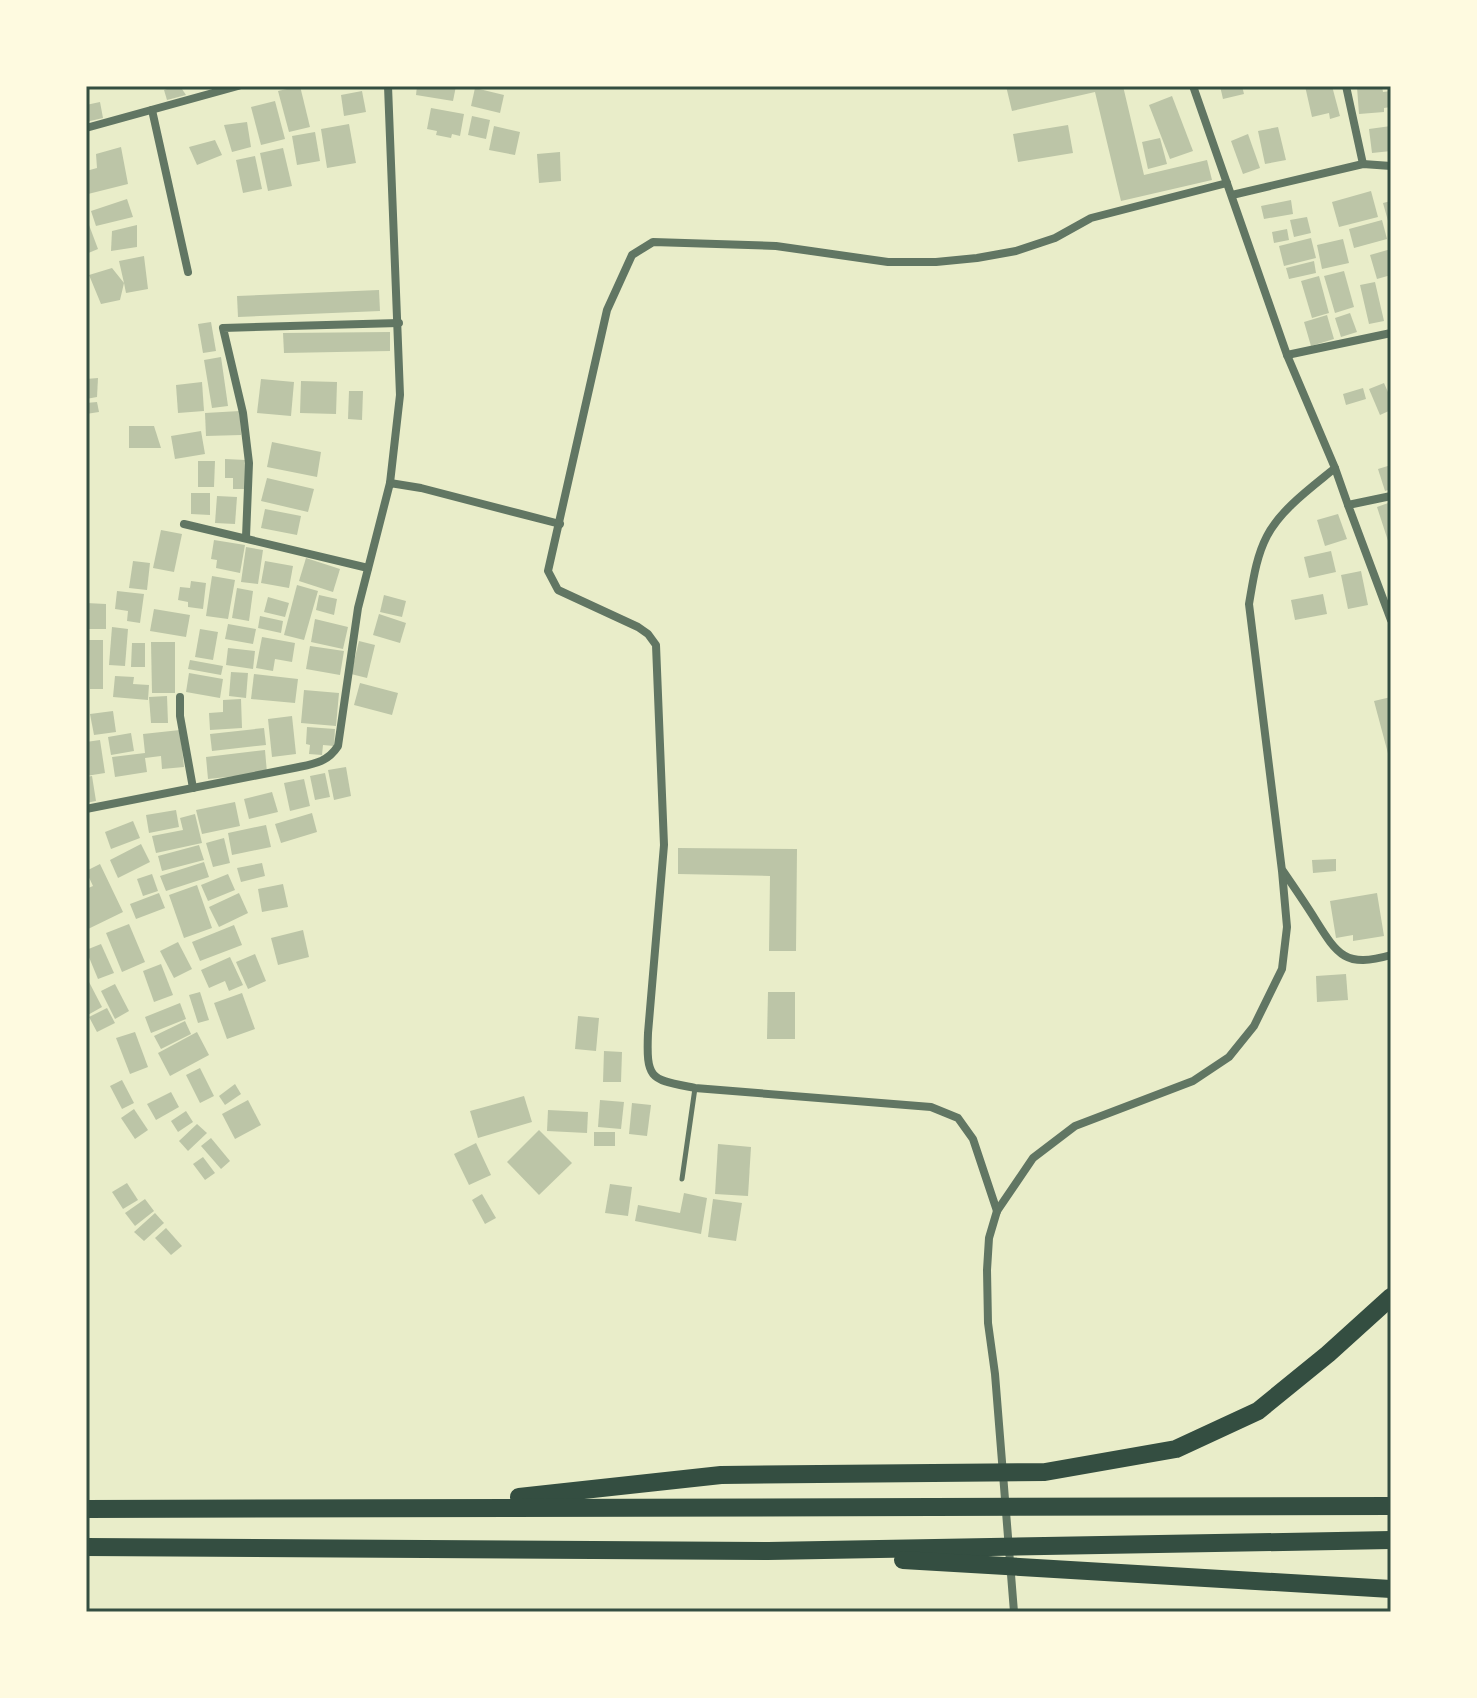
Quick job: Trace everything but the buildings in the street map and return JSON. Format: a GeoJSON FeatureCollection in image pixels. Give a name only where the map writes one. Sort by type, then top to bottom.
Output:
{"type":"FeatureCollection","features":[{"type":"Feature","properties":{"kind":"highway"},"geometry":{"type":"LineString","coordinates":[[429,1508],[721,1475],[1045,1472],[1176,1449],[1258,1411],[1391,1297]]}},
{"type":"Feature","properties":{"kind":"highway"},"geometry":{"type":"LineString","coordinates":[[86,1509],[1391,1506]]}},
{"type":"Feature","properties":{"kind":"highway"},"geometry":{"type":"LineString","coordinates":[[86,1547],[768,1551],[1391,1540]]}},
{"type":"Feature","properties":{"kind":"highway"},"geometry":{"type":"LineString","coordinates":[[768,1551],[1391,1589]]}},
{"type":"Feature","properties":{"kind":"street"},"geometry":{"type":"LineString","coordinates":[[86,128],[238,86]]}},
{"type":"Feature","properties":{"kind":"street"},"geometry":{"type":"LineString","coordinates":[[86,809],[326,761],[338,746],[358,608],[390,483],[400,395],[388,86]]}},
{"type":"Feature","properties":{"kind":"street"},"geometry":{"type":"LineString","coordinates":[[1193,86],[1287,355],[1335,468],[1391,620]]}},
{"type":"Feature","properties":{"kind":"street"},"geometry":{"type":"LineString","coordinates":[[1346,86],[1363,164]]}},
{"type":"Feature","properties":{"kind":"street"},"geometry":{"type":"LineString","coordinates":[[152,110],[188,272]]}},
{"type":"Feature","properties":{"kind":"street"},"geometry":{"type":"LineString","coordinates":[[1232,195],[1363,164],[1391,166]]}},
{"type":"Feature","properties":{"kind":"street"},"geometry":{"type":"LineString","coordinates":[[997,1211],[973,1139],[958,1118],[931,1107],[695,1088],[656,1078],[650,1072],[647,1061],[664,845],[656,645],[638,627],[558,590],[548,571],[607,310],[632,255],[653,242],[776,246],[888,262],[977,258],[1055,238],[1091,218],[1227,183]]}},
{"type":"Feature","properties":{"kind":"street"},"geometry":{"type":"LineString","coordinates":[[246,537],[249,463],[243,413],[223,328],[399,323]]}},
{"type":"Feature","properties":{"kind":"street"},"geometry":{"type":"LineString","coordinates":[[1287,355],[1391,333]]}},
{"type":"Feature","properties":{"kind":"street"},"geometry":{"type":"LineString","coordinates":[[1014,1612],[995,1374],[988,1323],[989,1238],[997,1211],[1033,1158],[1075,1126],[1193,1081],[1229,1057],[1254,1026],[1282,969],[1287,927],[1282,871],[1249,604],[1256,566],[1267,534],[1305,493],[1335,468]]}},
{"type":"Feature","properties":{"kind":"street"},"geometry":{"type":"LineString","coordinates":[[390,483],[421,488],[560,524]]}},
{"type":"Feature","properties":{"kind":"street"},"geometry":{"type":"LineString","coordinates":[[1348,505],[1391,496]]}},
{"type":"Feature","properties":{"kind":"street"},"geometry":{"type":"LineString","coordinates":[[184,524],[368,568]]}},
{"type":"Feature","properties":{"kind":"street"},"geometry":{"type":"LineString","coordinates":[[180,697],[180,716],[193,788]]}},
{"type":"Feature","properties":{"kind":"street"},"geometry":{"type":"LineString","coordinates":[[1282,871],[1340,955],[1356,961],[1371,961],[1391,955]]}},
{"type":"Feature","properties":{"kind":"lane"},"geometry":{"type":"LineString","coordinates":[[682,1179],[695,1088]]}}]}
